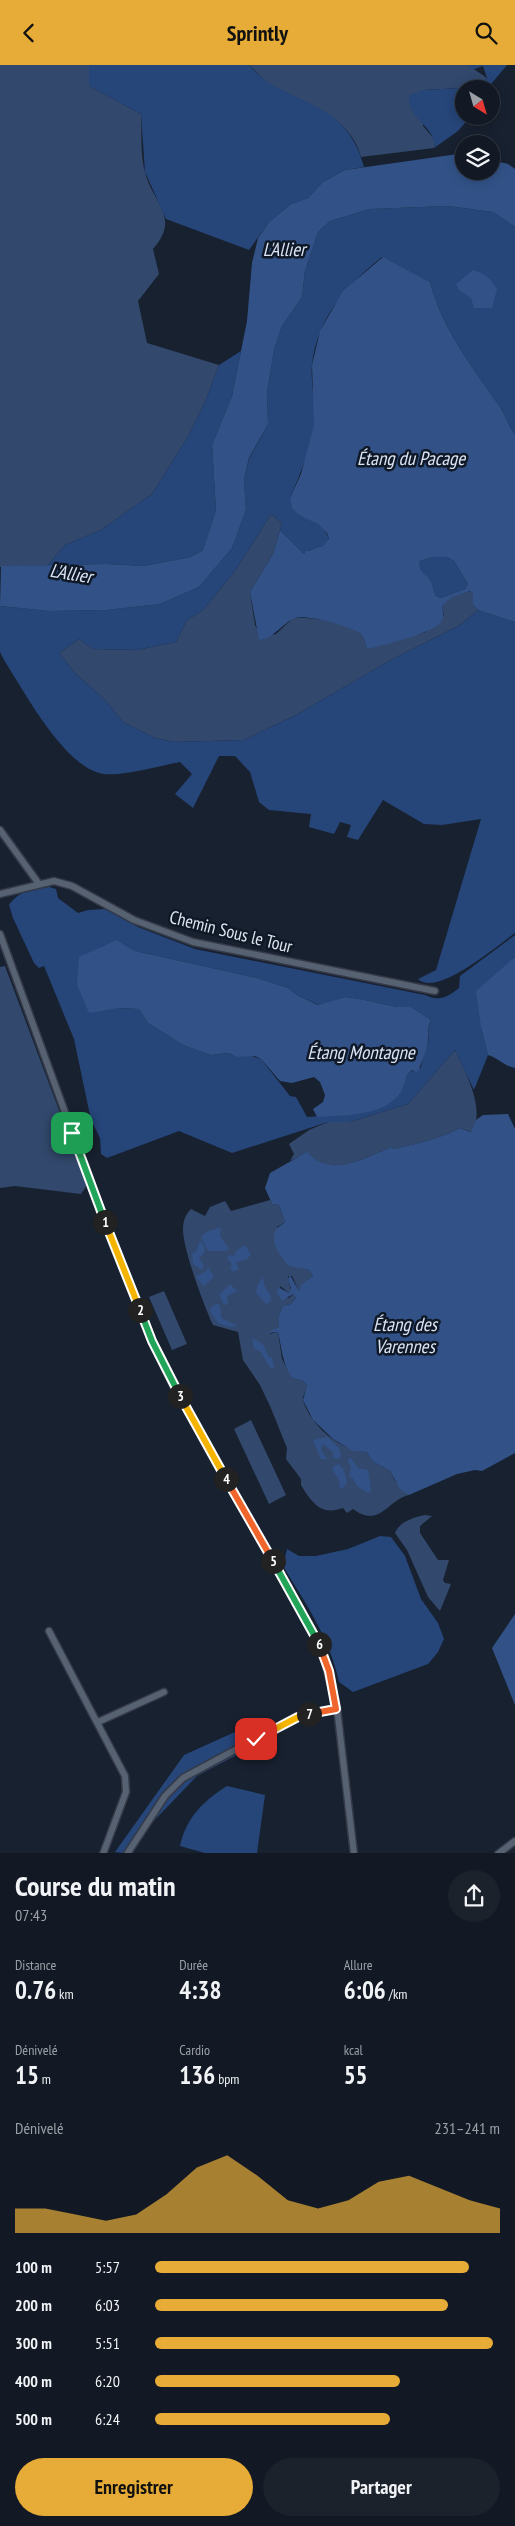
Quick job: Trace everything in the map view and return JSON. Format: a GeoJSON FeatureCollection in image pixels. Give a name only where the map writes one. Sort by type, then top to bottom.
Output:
{"type":"FeatureCollection","features":[{"type":"Feature","properties":{"kind":"street"},"geometry":{"type":"LineString","coordinates":[[0,830],[39,884]]}},
{"type":"Feature","properties":{"kind":"street","name":"Chemin Sous le Tour"},"geometry":{"type":"LineString","coordinates":[[0,894],[54,881],[72,887],[134,920],[192,942],[435,991]]}},
{"type":"Feature","properties":{"kind":"street"},"geometry":{"type":"LineString","coordinates":[[0,934],[97,1200],[152,1341],[171,1381],[321,1647],[336,1709],[354,1853]]}},
{"type":"Feature","properties":{"kind":"street"},"geometry":{"type":"LineString","coordinates":[[50,1631],[126,1776],[128,1785],[102,1853]]}},
{"type":"Feature","properties":{"kind":"street"},"geometry":{"type":"LineString","coordinates":[[98,1722],[164,1692]]}},
{"type":"Feature","properties":{"kind":"street"},"geometry":{"type":"LineString","coordinates":[[127,1853],[165,1796],[183,1778],[298,1717],[336,1709]]}},
{"type":"Feature","properties":{"kind":"street"},"geometry":{"type":"LineString","coordinates":[[498,1853],[515,1841]]}},
{"type":"Feature","properties":{"kind":"shaded area"},"geometry":{"type":"Polygon","coordinates":[[[0,65],[89,65],[89,86],[141,114],[143,165],[165,219],[165,228],[161,238],[153,249],[159,274],[138,301],[147,343],[219,365],[205,402],[187,438],[152,494],[101,530],[65,545],[48,565],[0,567],[0,65]]]}},
{"type":"Feature","properties":{"kind":"shaded area"},"geometry":{"type":"Polygon","coordinates":[[[89,65],[249,65],[269,83],[327,113],[339,122],[349,133],[364,167],[345,170],[323,182],[308,198],[291,204],[269,222],[249,250],[166,219],[145,172],[141,114],[89,86],[89,65]]]}},
{"type":"Feature","properties":{"kind":"shaded area"},"geometry":{"type":"Polygon","coordinates":[[[249,65],[468,65],[487,78],[485,80],[455,80],[455,88],[424,90],[423,126],[435,140],[434,148],[361,157],[355,142],[347,130],[336,120],[324,111],[264,80],[249,65]]]}},
{"type":"Feature","properties":{"kind":"shaded area"},"geometry":{"type":"Polygon","coordinates":[[[468,65],[507,65],[494,80],[485,80],[487,78],[483,66],[472,70],[468,65]]]}},
{"type":"Feature","properties":{"kind":"shaded area"},"geometry":{"type":"Polygon","coordinates":[[[455,88],[455,125],[463,125],[434,148],[431,134],[412,111],[410,104],[409,95],[424,90],[455,88]]]}},
{"type":"Feature","properties":{"kind":"shaded area"},"geometry":{"type":"Polygon","coordinates":[[[448,206],[493,212],[515,227],[515,434],[500,407],[450,332],[435,299],[430,282],[382,257],[357,279],[336,304],[320,332],[315,348],[312,365],[314,426],[304,462],[290,498],[299,515],[322,527],[329,540],[323,546],[310,551],[306,550],[304,554],[280,530],[282,523],[271,514],[235,571],[203,610],[187,620],[176,642],[137,650],[93,649],[79,639],[59,653],[76,674],[105,700],[123,722],[155,738],[174,742],[244,740],[298,714],[387,662],[460,625],[478,610],[515,622],[515,933],[467,968],[438,982],[427,983],[418,979],[436,970],[481,819],[442,825],[424,824],[383,800],[358,840],[347,837],[351,825],[340,822],[334,834],[309,827],[311,814],[269,810],[259,802],[250,772],[235,756],[219,756],[193,808],[175,794],[192,774],[180,762],[121,774],[104,774],[89,769],[60,744],[34,708],[4,660],[0,652],[0,606],[49,611],[107,610],[160,604],[199,587],[232,548],[246,510],[244,479],[249,459],[268,424],[267,392],[274,350],[282,326],[302,297],[305,271],[318,232],[330,221],[370,209],[448,206]]]}},
{"type":"Feature","properties":{"kind":"shaded area"},"geometry":{"type":"Polygon","coordinates":[[[241,351],[232,396],[212,445],[216,510],[203,550],[191,557],[144,566],[107,564],[48,565],[65,545],[101,530],[152,494],[187,438],[205,402],[219,365],[241,351]]]}},
{"type":"Feature","properties":{"kind":"shaded area"},"geometry":{"type":"Polygon","coordinates":[[[271,514],[282,523],[273,554],[250,592],[255,625],[263,640],[269,635],[276,634],[293,618],[308,618],[351,628],[362,635],[367,648],[426,632],[444,615],[442,606],[452,597],[461,593],[474,593],[473,605],[478,610],[460,625],[387,662],[298,714],[244,740],[174,742],[155,738],[123,722],[105,700],[76,674],[59,653],[79,639],[93,649],[137,650],[176,642],[187,620],[203,610],[235,571],[271,514]]]}},
{"type":"Feature","properties":{"kind":"shaded area"},"geometry":{"type":"Polygon","coordinates":[[[433,557],[447,557],[454,561],[468,584],[465,589],[441,598],[436,596],[431,581],[420,568],[420,561],[433,557]]]}},
{"type":"Feature","properties":{"kind":"shaded area"},"geometry":{"type":"Polygon","coordinates":[[[49,887],[56,889],[58,898],[78,913],[88,910],[105,909],[138,927],[195,949],[435,998],[447,996],[459,988],[460,976],[515,935],[515,957],[500,972],[481,1027],[488,1055],[474,1090],[455,1050],[408,1104],[350,1122],[328,1122],[232,1153],[179,1131],[107,1158],[101,1154],[100,1138],[91,1120],[74,1039],[44,966],[39,968],[34,963],[9,905],[17,896],[31,890],[49,887]],[[117,940],[118,1008],[139,1009],[148,1023],[183,1045],[210,1055],[229,1053],[236,1057],[249,1055],[261,1059],[290,1096],[296,1097],[307,1117],[363,1113],[399,1095],[408,1073],[421,1067],[428,1043],[431,1020],[411,1007],[397,1007],[345,997],[319,1005],[297,995],[288,988],[257,978],[135,951],[117,940]]]}},
{"type":"Feature","properties":{"kind":"shaded area"},"geometry":{"type":"Polygon","coordinates":[[[5,966],[87,1185],[81,1194],[15,1186],[0,1188],[0,967],[5,966]]]}},
{"type":"Feature","properties":{"kind":"shaded area"},"geometry":{"type":"Polygon","coordinates":[[[455,1050],[468,1079],[475,1101],[476,1123],[472,1132],[459,1128],[446,1135],[394,1149],[391,1147],[348,1164],[326,1165],[316,1161],[307,1153],[290,1161],[294,1154],[289,1144],[309,1130],[328,1122],[350,1122],[408,1104],[455,1050]]]}},
{"type":"Feature","properties":{"kind":"shaded area"},"geometry":{"type":"Polygon","coordinates":[[[270,1200],[272,1204],[279,1205],[285,1222],[277,1227],[279,1252],[286,1261],[299,1268],[309,1270],[313,1276],[302,1285],[299,1291],[292,1276],[288,1276],[291,1291],[289,1293],[280,1286],[281,1298],[289,1298],[293,1294],[296,1298],[291,1304],[283,1306],[279,1315],[280,1326],[269,1334],[278,1332],[282,1359],[292,1378],[303,1381],[307,1385],[303,1400],[312,1419],[337,1442],[357,1451],[367,1452],[372,1461],[390,1471],[395,1481],[409,1495],[401,1498],[377,1515],[362,1514],[353,1509],[347,1513],[343,1508],[335,1510],[323,1509],[309,1497],[301,1485],[301,1479],[286,1459],[287,1448],[260,1385],[243,1360],[238,1332],[213,1325],[195,1277],[186,1250],[183,1230],[185,1218],[191,1209],[205,1216],[210,1207],[225,1201],[231,1211],[270,1200]]]}},
{"type":"Feature","properties":{"kind":"shaded area"},"geometry":{"type":"Polygon","coordinates":[[[164,1291],[187,1344],[172,1350],[149,1297],[164,1291]]]}},
{"type":"Feature","properties":{"kind":"shaded area"},"geometry":{"type":"Polygon","coordinates":[[[251,1420],[286,1495],[269,1504],[234,1429],[251,1420]]]}},
{"type":"Feature","properties":{"kind":"shaded area"},"geometry":{"type":"Polygon","coordinates":[[[425,1515],[432,1516],[420,1526],[420,1533],[438,1560],[449,1560],[443,1580],[445,1583],[451,1584],[440,1611],[428,1597],[407,1550],[395,1533],[403,1523],[425,1515]]]}},
{"type":"Feature","properties":{"kind":"shaded area"},"geometry":{"type":"Polygon","coordinates":[[[380,1536],[391,1537],[405,1556],[421,1599],[438,1623],[444,1639],[438,1652],[428,1664],[353,1692],[339,1682],[330,1651],[323,1636],[283,1566],[287,1549],[299,1556],[316,1556],[348,1549],[380,1536]]]}},
{"type":"Feature","properties":{"kind":"shaded area"},"geometry":{"type":"Polygon","coordinates":[[[257,1722],[267,1739],[197,1776],[123,1853],[115,1852],[184,1755],[257,1722]]]}},
{"type":"Feature","properties":{"kind":"shaded area"},"geometry":{"type":"Polygon","coordinates":[[[227,1786],[265,1795],[257,1853],[205,1853],[180,1846],[187,1827],[197,1811],[210,1798],[227,1786]]]}},
{"type":"Feature","properties":{"kind":"water","name":"L'Allier"},"geometry":{"type":"Polygon","coordinates":[[[455,154],[455,180],[500,180],[500,162],[508,164],[515,169],[515,227],[493,212],[448,206],[370,209],[330,221],[318,232],[305,271],[302,297],[282,326],[274,350],[267,392],[268,424],[249,458],[244,479],[246,510],[232,548],[199,587],[160,604],[107,610],[49,611],[0,606],[1,566],[107,564],[144,566],[191,557],[203,550],[216,510],[212,445],[232,396],[247,321],[252,263],[258,238],[269,222],[291,204],[308,198],[323,182],[345,170],[455,154]]]}},
{"type":"Feature","properties":{"kind":"water","name":"Étang du Pacage"},"geometry":{"type":"Polygon","coordinates":[[[383,257],[430,282],[435,299],[450,332],[500,407],[515,434],[515,622],[478,610],[473,605],[473,594],[470,591],[452,597],[442,606],[443,618],[441,622],[428,631],[407,639],[367,649],[363,637],[358,632],[337,624],[300,617],[291,620],[268,637],[259,640],[250,592],[273,554],[280,530],[304,554],[306,550],[310,551],[323,546],[329,539],[327,533],[318,524],[299,515],[292,508],[290,498],[301,474],[314,425],[312,365],[320,331],[343,291],[383,257]],[[433,557],[420,561],[421,570],[431,581],[436,596],[441,598],[465,589],[468,584],[454,561],[447,557],[433,557]]]}},
{"type":"Feature","properties":{"kind":"water"},"geometry":{"type":"Polygon","coordinates":[[[473,270],[487,277],[497,289],[492,308],[474,308],[471,298],[459,290],[456,284],[473,270]]]}},
{"type":"Feature","properties":{"kind":"water","name":"Étang Montagne"},"geometry":{"type":"Polygon","coordinates":[[[117,940],[135,951],[257,978],[288,988],[297,995],[318,1005],[345,997],[397,1007],[411,1007],[431,1020],[428,1044],[422,1061],[417,1072],[413,1070],[408,1073],[399,1095],[382,1107],[372,1111],[349,1115],[317,1117],[313,1109],[323,1102],[325,1095],[320,1082],[314,1077],[292,1083],[280,1081],[261,1059],[255,1056],[236,1057],[229,1053],[210,1055],[183,1045],[148,1023],[139,1009],[118,1008],[89,1013],[77,985],[79,957],[117,940]]]}},
{"type":"Feature","properties":{"kind":"water"},"geometry":{"type":"Polygon","coordinates":[[[515,957],[515,1068],[488,1055],[481,1027],[476,991],[515,957]]]}},
{"type":"Feature","properties":{"kind":"water","name":"Étang des Varennes"},"geometry":{"type":"Polygon","coordinates":[[[508,1114],[515,1129],[515,1453],[482,1471],[475,1470],[457,1474],[409,1495],[400,1489],[390,1471],[372,1461],[367,1452],[353,1451],[333,1439],[313,1420],[303,1400],[307,1385],[303,1381],[292,1378],[286,1367],[278,1332],[267,1333],[279,1327],[279,1315],[283,1306],[291,1304],[296,1298],[293,1294],[282,1301],[277,1293],[278,1287],[289,1293],[291,1288],[288,1279],[290,1275],[299,1291],[301,1285],[313,1276],[309,1270],[289,1266],[280,1254],[275,1244],[274,1234],[278,1227],[285,1222],[279,1205],[272,1204],[265,1188],[270,1173],[307,1152],[316,1160],[326,1164],[348,1164],[391,1147],[394,1149],[446,1135],[459,1128],[471,1132],[476,1120],[483,1115],[508,1114]]]}},
{"type":"Feature","properties":{"kind":"water"},"geometry":{"type":"Polygon","coordinates":[[[221,1229],[220,1236],[229,1249],[225,1251],[208,1251],[201,1237],[206,1232],[221,1229]]]}},
{"type":"Feature","properties":{"kind":"water"},"geometry":{"type":"Polygon","coordinates":[[[200,1241],[204,1245],[205,1252],[199,1258],[204,1266],[202,1270],[193,1264],[192,1253],[195,1253],[200,1241]]]}},
{"type":"Feature","properties":{"kind":"water"},"geometry":{"type":"Polygon","coordinates":[[[245,1245],[251,1255],[246,1260],[236,1262],[239,1269],[233,1272],[230,1267],[232,1264],[227,1258],[230,1255],[234,1256],[236,1251],[245,1245]]]}},
{"type":"Feature","properties":{"kind":"water"},"geometry":{"type":"Polygon","coordinates":[[[208,1267],[214,1277],[204,1286],[196,1277],[206,1271],[208,1267]]]}},
{"type":"Feature","properties":{"kind":"water"},"geometry":{"type":"Polygon","coordinates":[[[263,1277],[264,1285],[271,1296],[270,1302],[266,1304],[256,1293],[257,1286],[263,1277]]]}},
{"type":"Feature","properties":{"kind":"water"},"geometry":{"type":"Polygon","coordinates":[[[230,1284],[237,1291],[227,1296],[228,1304],[224,1305],[219,1295],[230,1284]]]}},
{"type":"Feature","properties":{"kind":"water"},"geometry":{"type":"Polygon","coordinates":[[[216,1304],[220,1305],[221,1318],[238,1326],[229,1327],[218,1323],[210,1311],[211,1307],[216,1304]]]}},
{"type":"Feature","properties":{"kind":"water"},"geometry":{"type":"Polygon","coordinates":[[[252,1338],[263,1344],[269,1357],[272,1358],[274,1367],[272,1370],[260,1351],[254,1349],[252,1338]]]}},
{"type":"Feature","properties":{"kind":"water"},"geometry":{"type":"Polygon","coordinates":[[[327,1437],[339,1448],[341,1457],[337,1459],[333,1457],[333,1452],[323,1444],[321,1450],[327,1459],[321,1459],[313,1440],[327,1437]]]}},
{"type":"Feature","properties":{"kind":"water"},"geometry":{"type":"Polygon","coordinates":[[[350,1457],[358,1468],[368,1470],[371,1491],[368,1493],[357,1486],[352,1477],[349,1477],[351,1467],[348,1461],[350,1457]]]}},
{"type":"Feature","properties":{"kind":"water"},"geometry":{"type":"Polygon","coordinates":[[[339,1464],[344,1470],[347,1483],[343,1488],[340,1488],[339,1480],[332,1469],[339,1464]]]}},
{"type":"Feature","properties":{"kind":"water"},"geometry":{"type":"Polygon","coordinates":[[[515,1614],[515,1705],[492,1648],[515,1614]]]}},
{"type":"Feature","properties":{"kind":"route"},"geometry":{"type":"LineString","coordinates":[[72,1133],[152,1341],[171,1381],[321,1647],[329,1671],[336,1709],[298,1717],[256,1739]]}}]}
